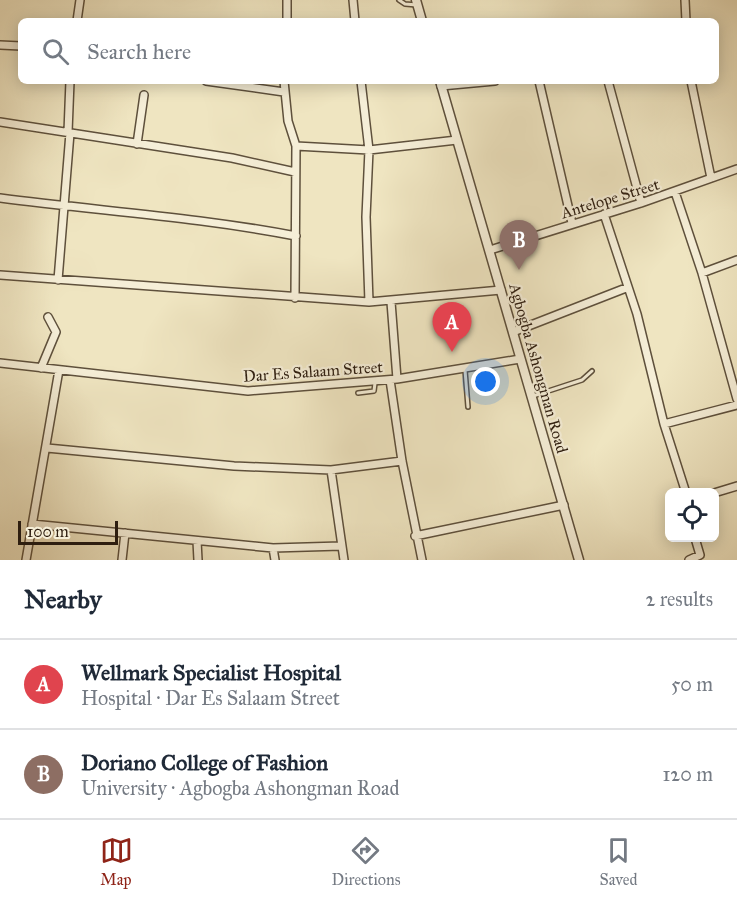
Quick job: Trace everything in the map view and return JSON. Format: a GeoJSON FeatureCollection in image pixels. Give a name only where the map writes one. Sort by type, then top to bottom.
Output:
{"type":"FeatureCollection","features":[{"type":"Feature","properties":{"kind":"street"},"geometry":{"type":"LineString","coordinates":[[77,18],[80,0]]}},
{"type":"Feature","properties":{"kind":"street"},"geometry":{"type":"LineString","coordinates":[[287,18],[288,0]]}},
{"type":"Feature","properties":{"kind":"street"},"geometry":{"type":"LineString","coordinates":[[353,0],[355,18]]}},
{"type":"Feature","properties":{"kind":"street"},"geometry":{"type":"LineString","coordinates":[[685,0],[686,18]]}},
{"type":"Feature","properties":{"kind":"street"},"geometry":{"type":"LineString","coordinates":[[417,3],[421,18]]}},
{"type":"Feature","properties":{"kind":"street"},"geometry":{"type":"LineString","coordinates":[[0,45],[18,46]]}},
{"type":"Feature","properties":{"kind":"street"},"geometry":{"type":"LineString","coordinates":[[58,280],[69,132],[70,84]]}},
{"type":"Feature","properties":{"kind":"street"},"geometry":{"type":"LineString","coordinates":[[227,84],[284,92]]}},
{"type":"Feature","properties":{"kind":"street"},"geometry":{"type":"LineString","coordinates":[[284,84],[290,128],[296,146],[295,298]]}},
{"type":"Feature","properties":{"kind":"street"},"geometry":{"type":"LineString","coordinates":[[361,84],[369,150],[366,217],[369,302]]}},
{"type":"Feature","properties":{"kind":"street","name":"Agbogba Ashongman Road"},"geometry":{"type":"LineString","coordinates":[[440,84],[579,560]]}},
{"type":"Feature","properties":{"kind":"street"},"geometry":{"type":"LineString","coordinates":[[540,84],[572,223]]}},
{"type":"Feature","properties":{"kind":"street"},"geometry":{"type":"LineString","coordinates":[[609,84],[641,203]]}},
{"type":"Feature","properties":{"kind":"street"},"geometry":{"type":"LineString","coordinates":[[692,84],[711,178]]}},
{"type":"Feature","properties":{"kind":"street"},"geometry":{"type":"LineString","coordinates":[[137,144],[144,94]]}},
{"type":"Feature","properties":{"kind":"street"},"geometry":{"type":"LineString","coordinates":[[0,122],[232,158],[295,172]]}},
{"type":"Feature","properties":{"kind":"street"},"geometry":{"type":"LineString","coordinates":[[296,146],[369,150],[457,140]]}},
{"type":"Feature","properties":{"kind":"street","name":"Antelope Street"},"geometry":{"type":"LineString","coordinates":[[490,250],[675,192],[737,169]]}},
{"type":"Feature","properties":{"kind":"street"},"geometry":{"type":"LineString","coordinates":[[675,192],[702,273],[737,399]]}},
{"type":"Feature","properties":{"kind":"street"},"geometry":{"type":"LineString","coordinates":[[0,198],[64,206],[126,210],[239,225],[296,236]]}},
{"type":"Feature","properties":{"kind":"street"},"geometry":{"type":"LineString","coordinates":[[604,214],[646,348],[664,424],[685,488]]}},
{"type":"Feature","properties":{"kind":"street"},"geometry":{"type":"LineString","coordinates":[[702,273],[737,260]]}},
{"type":"Feature","properties":{"kind":"street"},"geometry":{"type":"LineString","coordinates":[[0,275],[369,302],[391,302],[501,290]]}},
{"type":"Feature","properties":{"kind":"street"},"geometry":{"type":"LineString","coordinates":[[513,332],[626,288]]}},
{"type":"Feature","properties":{"kind":"street"},"geometry":{"type":"LineString","coordinates":[[391,302],[393,379],[402,461],[422,560]]}},
{"type":"Feature","properties":{"kind":"street"},"geometry":{"type":"LineString","coordinates":[[41,368],[56,332],[48,317]]}},
{"type":"Feature","properties":{"kind":"street","name":"Dar Es Salaam Street"},"geometry":{"type":"LineString","coordinates":[[0,363],[248,391],[393,379],[465,370],[520,359]]}},
{"type":"Feature","properties":{"kind":"street"},"geometry":{"type":"LineString","coordinates":[[26,560],[59,370]]}},
{"type":"Feature","properties":{"kind":"street"},"geometry":{"type":"LineString","coordinates":[[664,424],[737,405]]}},
{"type":"Feature","properties":{"kind":"street"},"geometry":{"type":"LineString","coordinates":[[47,448],[234,466],[331,471],[402,461]]}},
{"type":"Feature","properties":{"kind":"street"},"geometry":{"type":"LineString","coordinates":[[331,471],[344,560]]}},
{"type":"Feature","properties":{"kind":"street"},"geometry":{"type":"LineString","coordinates":[[719,491],[737,486]]}},
{"type":"Feature","properties":{"kind":"street"},"geometry":{"type":"LineString","coordinates":[[416,537],[564,505]]}},
{"type":"Feature","properties":{"kind":"street"},"geometry":{"type":"LineString","coordinates":[[32,524],[273,548],[341,546]]}},
{"type":"Feature","properties":{"kind":"street"},"geometry":{"type":"LineString","coordinates":[[122,560],[125,533]]}},
{"type":"Feature","properties":{"kind":"street"},"geometry":{"type":"LineString","coordinates":[[197,541],[198,560]]}},
{"type":"Feature","properties":{"kind":"street"},"geometry":{"type":"LineString","coordinates":[[689,560],[701,558],[696,542]]}},
{"type":"Feature","properties":{"kind":"street"},"geometry":{"type":"LineString","coordinates":[[273,548],[275,560]]}},
{"type":"Feature","properties":{"kind":"lane"},"geometry":{"type":"LineString","coordinates":[[399,0],[405,4],[417,3]]}},
{"type":"Feature","properties":{"kind":"lane"},"geometry":{"type":"LineString","coordinates":[[465,370],[468,407]]}},
{"type":"Feature","properties":{"kind":"lane"},"geometry":{"type":"LineString","coordinates":[[531,396],[582,380],[592,371]]}},
{"type":"Feature","properties":{"kind":"lane"},"geometry":{"type":"LineString","coordinates":[[358,393],[376,391],[375,381]]}},
{"type":"Feature","properties":{"kind":"place","name":"Doriano College of Fashion"},"geometry":{"type":"Point","coordinates":[519,270]}},
{"type":"Feature","properties":{"kind":"place","name":"Wellmark Specialist Hospital"},"geometry":{"type":"Point","coordinates":[452,352]}}]}
